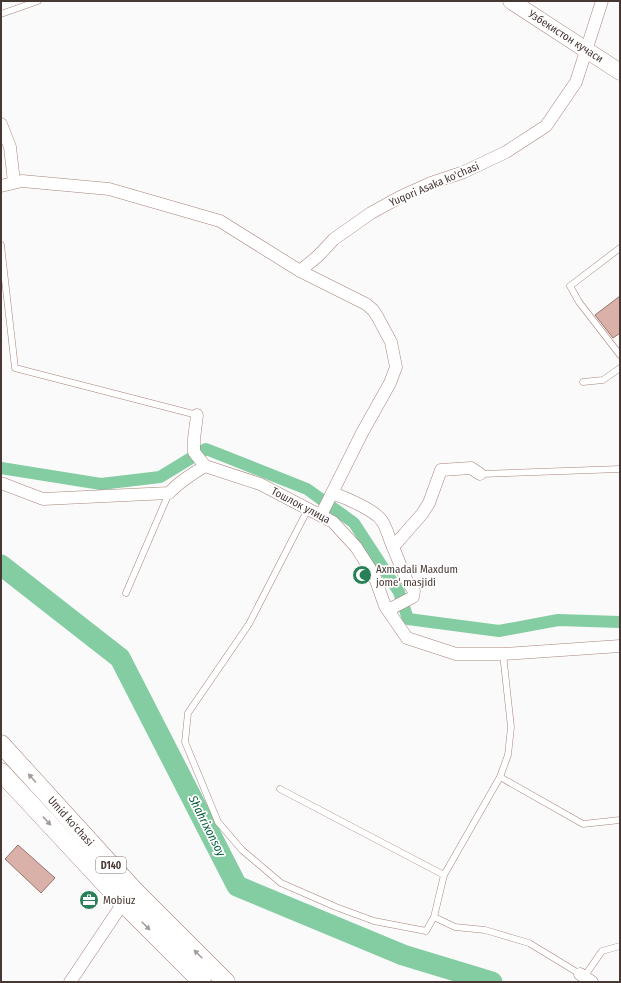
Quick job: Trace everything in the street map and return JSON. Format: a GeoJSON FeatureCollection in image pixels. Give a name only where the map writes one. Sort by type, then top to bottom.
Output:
{"type":"FeatureCollection","features":[{"type":"Feature","properties":{"kind":"main road","name":"Umid ko'chasi"},"geometry":{"type":"LineString","coordinates":[[1,744],[134,890],[226,982]]}},
{"type":"Feature","properties":{"kind":"main road","name":"Umid ko'chasi"},"geometry":{"type":"LineString","coordinates":[[1,772],[124,903],[202,982]]}},
{"type":"Feature","properties":{"kind":"street","name":"Узбекистон кучаси"},"geometry":{"type":"LineString","coordinates":[[511,1],[620,72]]}},
{"type":"Feature","properties":{"kind":"street","name":"Yuqori Asaka ko'chasi"},"geometry":{"type":"LineString","coordinates":[[300,271],[318,256],[334,239],[371,213],[431,182],[464,172],[506,152],[546,126],[576,82],[602,1]]}},
{"type":"Feature","properties":{"kind":"street"},"geometry":{"type":"LineString","coordinates":[[1,124],[10,147],[14,182]]}},
{"type":"Feature","properties":{"kind":"street"},"geometry":{"type":"LineString","coordinates":[[1,186],[22,181],[108,189],[220,221],[300,271],[366,304],[373,310],[391,342],[396,366],[390,384],[362,433],[321,515]]}},
{"type":"Feature","properties":{"kind":"street"},"geometry":{"type":"LineString","coordinates":[[1,483],[43,499],[169,493],[187,477],[199,459],[194,439],[197,415]]}},
{"type":"Feature","properties":{"kind":"street","name":"Тошлок улица"},"geometry":{"type":"LineString","coordinates":[[199,459],[260,484],[334,522],[356,547],[374,576],[385,606],[407,638],[456,654],[503,654],[620,646]]}},
{"type":"Feature","properties":{"kind":"street"},"geometry":{"type":"LineString","coordinates":[[393,547],[422,514],[429,503],[442,470],[471,468],[480,474]]}},
{"type":"Feature","properties":{"kind":"street"},"geometry":{"type":"LineString","coordinates":[[332,493],[348,499],[382,520],[406,579],[414,591],[413,597],[388,610]]}},
{"type":"Feature","properties":{"kind":"street"},"geometry":{"type":"LineString","coordinates":[[70,982],[124,903]]}},
{"type":"Feature","properties":{"kind":"lane"},"geometry":{"type":"LineString","coordinates":[[1,14],[38,1]]}},
{"type":"Feature","properties":{"kind":"lane"},"geometry":{"type":"LineString","coordinates":[[1,245],[15,368],[197,415]]}},
{"type":"Feature","properties":{"kind":"lane"},"geometry":{"type":"LineString","coordinates":[[620,248],[570,286],[579,302],[620,355]]}},
{"type":"Feature","properties":{"kind":"lane"},"geometry":{"type":"LineString","coordinates":[[583,382],[603,380],[620,368]]}},
{"type":"Feature","properties":{"kind":"lane"},"geometry":{"type":"LineString","coordinates":[[480,474],[620,469]]}},
{"type":"Feature","properties":{"kind":"lane"},"geometry":{"type":"LineString","coordinates":[[126,593],[169,493]]}},
{"type":"Feature","properties":{"kind":"lane"},"geometry":{"type":"LineString","coordinates":[[308,509],[249,624],[188,713],[185,742],[218,822],[242,850],[281,883],[336,907],[374,921],[426,931],[434,917],[444,875],[500,777],[508,755],[511,727],[503,654]]}},
{"type":"Feature","properties":{"kind":"lane"},"geometry":{"type":"LineString","coordinates":[[500,777],[583,824],[620,820]]}},
{"type":"Feature","properties":{"kind":"lane"},"geometry":{"type":"LineString","coordinates":[[280,789],[444,875]]}},
{"type":"Feature","properties":{"kind":"lane"},"geometry":{"type":"LineString","coordinates":[[434,917],[456,927],[485,930],[529,943],[586,977],[602,951],[620,946]]}},
{"type":"Feature","properties":{"kind":"building"},"geometry":{"type":"Polygon","coordinates":[[[620,296],[620,333],[613,338],[595,315],[620,296]]]}},
{"type":"Feature","properties":{"kind":"building"},"geometry":{"type":"Polygon","coordinates":[[[18,845],[55,878],[41,893],[5,859],[18,845]]]}},
{"type":"Feature","properties":{"kind":"waterway"},"geometry":{"type":"LineString","coordinates":[[1,468],[101,484],[160,477],[206,449],[307,489],[354,523],[399,592],[408,619],[499,631],[558,620],[620,622]]}},
{"type":"Feature","properties":{"kind":"waterway","name":"Shahrixonsoy"},"geometry":{"type":"LineString","coordinates":[[1,565],[120,658],[237,886],[403,955],[492,982]]}},
{"type":"Feature","properties":{"kind":"place","name":"Axmadali Maxdum jome' masjidi"},"geometry":{"type":"Point","coordinates":[362,575]}},
{"type":"Feature","properties":{"kind":"place","name":"Mobiuz"},"geometry":{"type":"Point","coordinates":[89,900]}}]}
